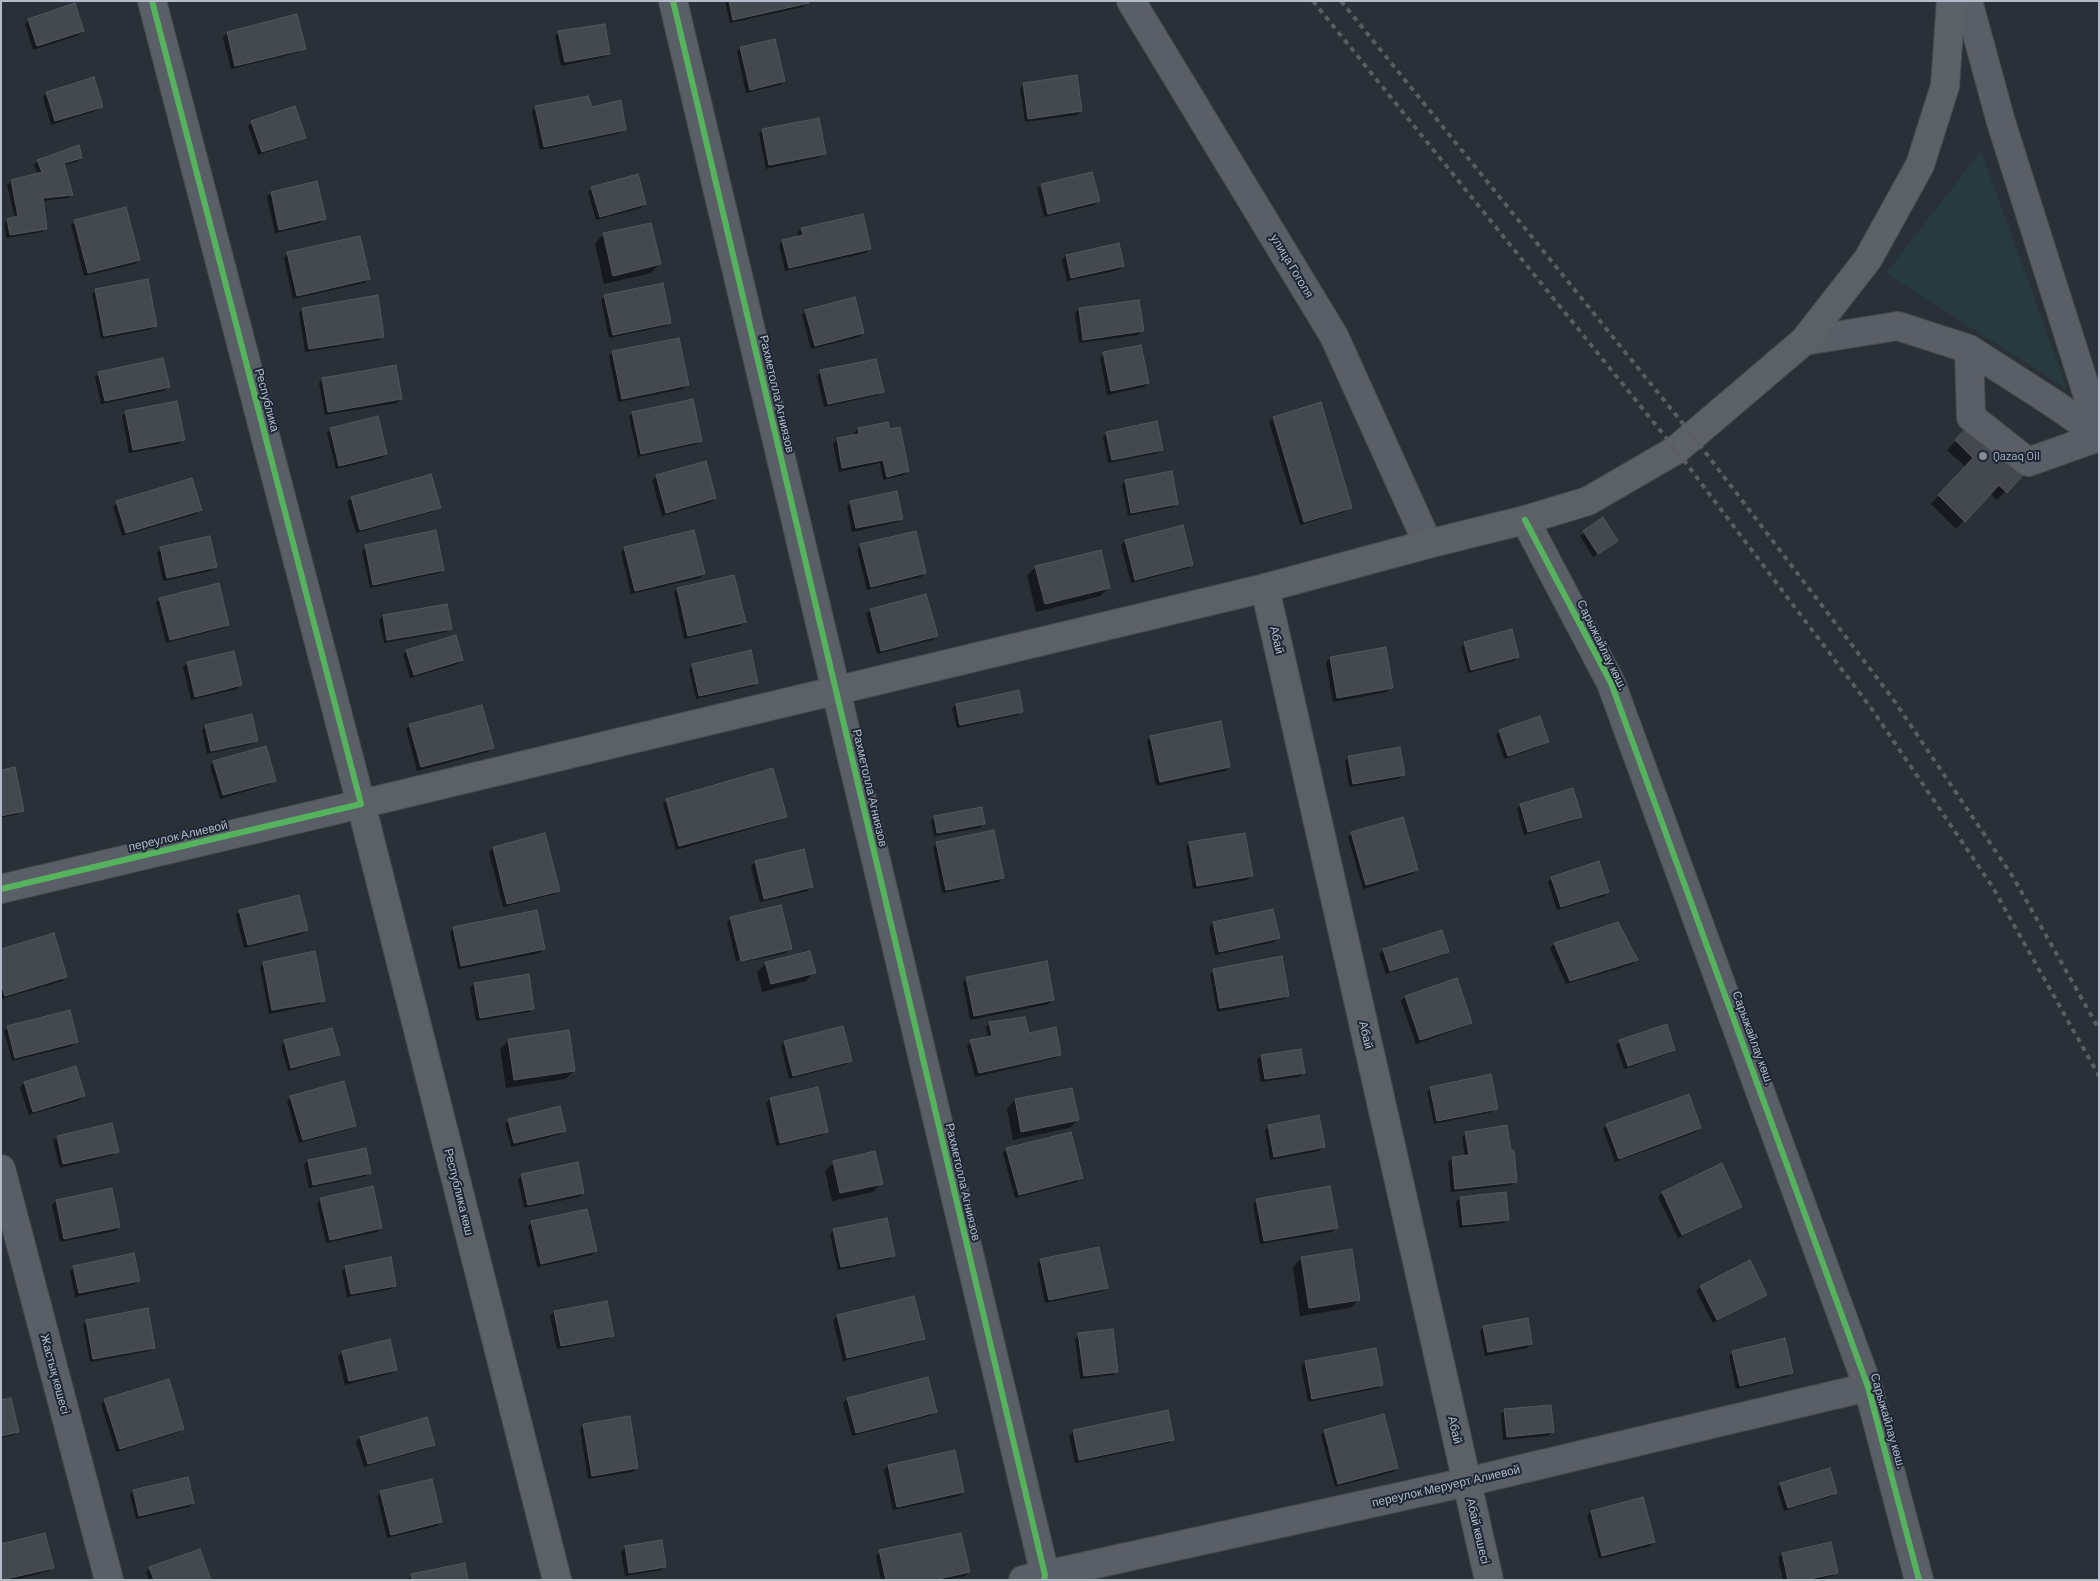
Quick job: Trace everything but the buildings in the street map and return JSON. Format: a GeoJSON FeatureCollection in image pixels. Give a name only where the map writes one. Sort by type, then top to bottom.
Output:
{"type":"FeatureCollection","features":[{"type":"Feature","properties":{"kind":"main road"},"geometry":{"type":"LineString","coordinates":[[361,804],[1265,588],[1525,520],[1588,501],[1676,450],[1804,341],[1868,259],[1920,165],[1945,86],[1951,1]]}},
{"type":"Feature","properties":{"kind":"main road","name":"Абай"},"geometry":{"type":"LineString","coordinates":[[1265,588],[1467,1482]]}},
{"type":"Feature","properties":{"kind":"main road","name":"Республика көш"},"geometry":{"type":"LineString","coordinates":[[361,804],[557,1580]]}},
{"type":"Feature","properties":{"kind":"main road","name":"Абай көшесі"},"geometry":{"type":"LineString","coordinates":[[1467,1482],[1489,1580]]}},
{"type":"Feature","properties":{"kind":"street","name":"Республика"},"geometry":{"type":"LineString","coordinates":[[152,1],[361,804]]}},
{"type":"Feature","properties":{"kind":"street","name":"Рахметолла Агниязов"},"geometry":{"type":"LineString","coordinates":[[673,1],[835,690],[1038,1578]]}},
{"type":"Feature","properties":{"kind":"street","name":"улица Гоголя"},"geometry":{"type":"LineString","coordinates":[[1132,1],[1334,336],[1428,544]]}},
{"type":"Feature","properties":{"kind":"street"},"geometry":{"type":"LineString","coordinates":[[1968,1],[2000,122],[2099,431]]}},
{"type":"Feature","properties":{"kind":"street"},"geometry":{"type":"LineString","coordinates":[[1804,341],[1898,326],[1969,349],[2053,403],[2099,436]]}},
{"type":"Feature","properties":{"kind":"street"},"geometry":{"type":"LineString","coordinates":[[1969,349],[1971,416],[2028,462],[2099,436]]}},
{"type":"Feature","properties":{"kind":"street","name":"Сарыжайлау көш."},"geometry":{"type":"LineString","coordinates":[[1525,520],[1611,683],[1868,1387],[1919,1580]]}},
{"type":"Feature","properties":{"kind":"street","name":"переулок Алиевой"},"geometry":{"type":"LineString","coordinates":[[1,889],[361,804]]}},
{"type":"Feature","properties":{"kind":"street","name":"Жастық көшесі"},"geometry":{"type":"LineString","coordinates":[[1,1169],[109,1580]]}},
{"type":"Feature","properties":{"kind":"street","name":"переулок Меруерт Алиевой"},"geometry":{"type":"LineString","coordinates":[[1038,1578],[1467,1482],[1868,1387]]}},
{"type":"Feature","properties":{"kind":"green space"},"geometry":{"type":"Polygon","coordinates":[[[1981,151],[2067,389],[1886,273],[1981,151]]]}},
{"type":"Feature","properties":{"kind":"railway"},"geometry":{"type":"LineString","coordinates":[[1313,1],[1676,450],[1871,708],[1992,886],[2099,1076]]}},
{"type":"Feature","properties":{"kind":"railway"},"geometry":{"type":"LineString","coordinates":[[1341,1],[1693,436],[1893,699],[2013,877],[2099,1029]]}},
{"type":"Feature","properties":{"kind":"cycle path"},"geometry":{"type":"LineString","coordinates":[[1,889],[361,804],[152,1]]}},
{"type":"Feature","properties":{"kind":"cycle path"},"geometry":{"type":"LineString","coordinates":[[673,1],[1045,1575],[1044,1580]]}},
{"type":"Feature","properties":{"kind":"cycle path"},"geometry":{"type":"LineString","coordinates":[[1525,520],[1611,683],[1868,1387],[1919,1580]]}},
{"type":"Feature","properties":{"kind":"place","name":"Qazaq Oil"},"geometry":{"type":"Point","coordinates":[1983,456]}}]}
